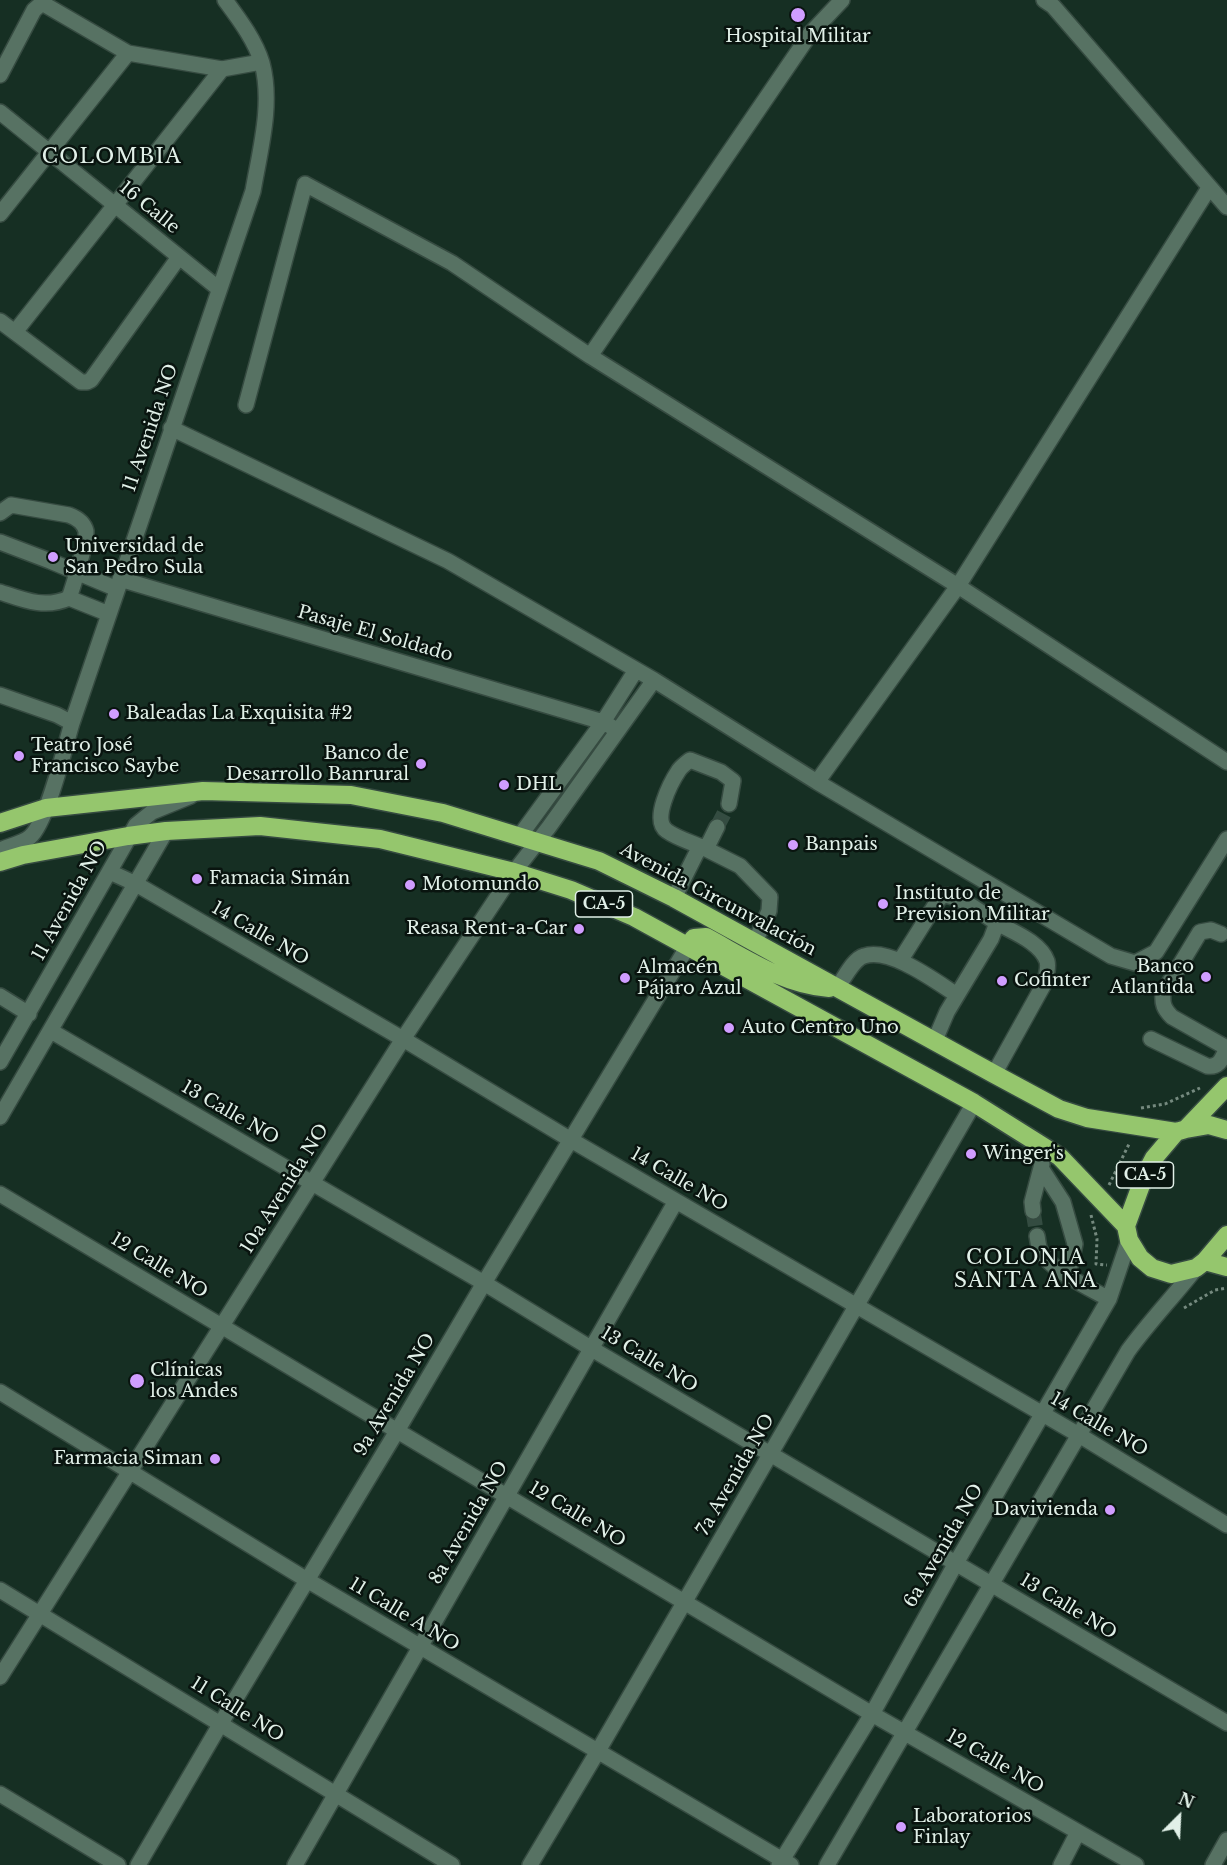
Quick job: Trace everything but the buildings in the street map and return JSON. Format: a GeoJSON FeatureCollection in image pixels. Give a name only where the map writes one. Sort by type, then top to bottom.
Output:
{"type":"FeatureCollection","features":[{"type":"Feature","properties":{"kind":"highway","name":"Avenida Circunvalación"},"geometry":{"type":"LineString","coordinates":[[0,823],[46,808],[202,791],[351,795],[443,813],[598,861],[674,898],[1059,1108],[1088,1118],[1181,1130]]}},
{"type":"Feature","properties":{"kind":"highway","name":"CA-5"},"geometry":{"type":"LineString","coordinates":[[0,862],[23,855],[128,836],[166,831],[260,826],[380,839],[514,872],[582,894],[634,917],[974,1103],[1060,1157],[1128,1233],[1140,1258],[1152,1268],[1171,1274],[1201,1265]]}},
{"type":"Feature","properties":{"kind":"highway"},"geometry":{"type":"LineString","coordinates":[[688,946],[694,938],[706,937],[784,978],[804,985],[837,988]]}},
{"type":"Feature","properties":{"kind":"highway"},"geometry":{"type":"LineString","coordinates":[[1181,1130],[1227,1086]]}},
{"type":"Feature","properties":{"kind":"highway","name":"CA-5"},"geometry":{"type":"LineString","coordinates":[[1128,1233],[1144,1177],[1154,1158],[1181,1130],[1209,1125],[1227,1130]]}},
{"type":"Feature","properties":{"kind":"highway"},"geometry":{"type":"LineString","coordinates":[[1201,1265],[1227,1234]]}},
{"type":"Feature","properties":{"kind":"highway"},"geometry":{"type":"LineString","coordinates":[[1201,1265],[1227,1267]]}},
{"type":"Feature","properties":{"kind":"street","name":"11 Avenida NO"},"geometry":{"type":"LineString","coordinates":[[0,850],[30,837],[39,825],[46,808],[118,584],[254,191],[267,101],[261,62],[252,40],[225,0]]}},
{"type":"Feature","properties":{"kind":"street"},"geometry":{"type":"LineString","coordinates":[[590,356],[810,34],[842,0]]}},
{"type":"Feature","properties":{"kind":"street"},"geometry":{"type":"LineString","coordinates":[[1044,0],[1053,6],[1227,207]]}},
{"type":"Feature","properties":{"kind":"street"},"geometry":{"type":"LineString","coordinates":[[0,75],[34,10],[42,3],[128,53],[222,69],[261,62]]}},
{"type":"Feature","properties":{"kind":"street"},"geometry":{"type":"LineString","coordinates":[[0,214],[128,53]]}},
{"type":"Feature","properties":{"kind":"street"},"geometry":{"type":"LineString","coordinates":[[15,332],[222,69]]}},
{"type":"Feature","properties":{"kind":"street","name":"16 Calle"},"geometry":{"type":"LineString","coordinates":[[0,112],[219,289]]}},
{"type":"Feature","properties":{"kind":"street"},"geometry":{"type":"LineString","coordinates":[[246,405],[305,184],[452,263],[590,356],[958,586],[1227,762]]}},
{"type":"Feature","properties":{"kind":"street"},"geometry":{"type":"LineString","coordinates":[[817,782],[958,586],[1209,188]]}},
{"type":"Feature","properties":{"kind":"street"},"geometry":{"type":"LineString","coordinates":[[0,321],[81,382],[87,382],[91,380],[179,257]]}},
{"type":"Feature","properties":{"kind":"street"},"geometry":{"type":"LineString","coordinates":[[171,428],[447,561],[654,680],[817,782],[1111,957],[1135,963],[1156,952],[1227,839]]}},
{"type":"Feature","properties":{"kind":"street"},"geometry":{"type":"LineString","coordinates":[[0,513],[11,505],[76,518],[83,524],[86,535],[69,598]]}},
{"type":"Feature","properties":{"kind":"street","name":"Pasaje El Soldado"},"geometry":{"type":"LineString","coordinates":[[0,542],[77,572],[603,722],[617,730]]}},
{"type":"Feature","properties":{"kind":"street"},"geometry":{"type":"LineString","coordinates":[[0,592],[37,604],[54,603],[69,598],[109,614]]}},
{"type":"Feature","properties":{"kind":"street"},"geometry":{"type":"LineString","coordinates":[[519,837],[603,722],[636,670]]}},
{"type":"Feature","properties":{"kind":"street","name":"10a Avenida NO"},"geometry":{"type":"LineString","coordinates":[[0,1677],[403,1039],[514,872],[654,680]]}},
{"type":"Feature","properties":{"kind":"street"},"geometry":{"type":"LineString","coordinates":[[0,696],[57,715],[72,723]]}},
{"type":"Feature","properties":{"kind":"street"},"geometry":{"type":"LineString","coordinates":[[729,804],[733,781],[721,772],[690,760],[680,768],[666,797],[660,815],[661,824],[665,831],[740,866],[770,897],[769,911],[755,942]]}},
{"type":"Feature","properties":{"kind":"street","name":"11 Avenida NO"},"geometry":{"type":"LineString","coordinates":[[0,1062],[110,872],[128,836],[142,819],[152,812],[202,791]]}},
{"type":"Feature","properties":{"kind":"street"},"geometry":{"type":"LineString","coordinates":[[674,898],[717,827]]}},
{"type":"Feature","properties":{"kind":"street"},"geometry":{"type":"LineString","coordinates":[[0,1117],[166,831]]}},
{"type":"Feature","properties":{"kind":"street","name":"14 Calle NO"},"geometry":{"type":"LineString","coordinates":[[110,872],[136,884],[403,1039],[571,1140],[1079,1435],[1227,1525]]}},
{"type":"Feature","properties":{"kind":"street"},"geometry":{"type":"LineString","coordinates":[[900,961],[939,898],[944,895],[974,908],[1028,940],[1042,952],[1048,971],[1044,984],[994,1074]]}},
{"type":"Feature","properties":{"kind":"street"},"geometry":{"type":"LineString","coordinates":[[935,1040],[947,1012],[992,939],[996,923]]}},
{"type":"Feature","properties":{"kind":"street"},"geometry":{"type":"LineString","coordinates":[[1151,1039],[1207,1066],[1213,1067],[1221,1062],[1227,1048],[1172,1017],[1164,1010],[1162,1002],[1163,993],[1200,932],[1211,930],[1221,934]]}},
{"type":"Feature","properties":{"kind":"street","name":"9a Avenida NO"},"geometry":{"type":"LineString","coordinates":[[138,1865],[221,1722],[688,946]]}},
{"type":"Feature","properties":{"kind":"street"},"geometry":{"type":"LineString","coordinates":[[837,988],[863,956],[880,954],[900,961],[957,995]]}},
{"type":"Feature","properties":{"kind":"street"},"geometry":{"type":"LineString","coordinates":[[0,996],[29,1014]]}},
{"type":"Feature","properties":{"kind":"street","name":"13 Calle NO"},"geometry":{"type":"LineString","coordinates":[[51,1031],[484,1283],[1227,1723]]}},
{"type":"Feature","properties":{"kind":"street","name":"7a Avenida NO"},"geometry":{"type":"LineString","coordinates":[[530,1865],[974,1103]]}},
{"type":"Feature","properties":{"kind":"street"},"geometry":{"type":"LineString","coordinates":[[1033,1211],[1032,1202],[1041,1168],[1043,1146]]}},
{"type":"Feature","properties":{"kind":"street"},"geometry":{"type":"LineString","coordinates":[[1041,1168],[1063,1202],[1075,1244],[1068,1276]]}},
{"type":"Feature","properties":{"kind":"street","name":"12 Calle NO"},"geometry":{"type":"LineString","coordinates":[[0,1194],[872,1714],[1136,1865]]}},
{"type":"Feature","properties":{"kind":"street","name":"8a Avenida NO"},"geometry":{"type":"LineString","coordinates":[[295,1865],[676,1201]]}},
{"type":"Feature","properties":{"kind":"street","name":"6a Avenida NO"},"geometry":{"type":"LineString","coordinates":[[784,1863],[872,1714],[956,1563],[1109,1299],[1128,1233]]}},
{"type":"Feature","properties":{"kind":"street"},"geometry":{"type":"LineString","coordinates":[[1037,1236],[1040,1250],[1048,1260],[1068,1276],[1109,1299]]}},
{"type":"Feature","properties":{"kind":"street"},"geometry":{"type":"LineString","coordinates":[[827,1865],[990,1583],[1128,1351],[1148,1323],[1201,1265]]}},
{"type":"Feature","properties":{"kind":"street","name":"11 Calle A NO"},"geometry":{"type":"LineString","coordinates":[[0,1392],[307,1580],[784,1863]]}},
{"type":"Feature","properties":{"kind":"street","name":"11 Calle NO"},"geometry":{"type":"LineString","coordinates":[[0,1590],[221,1722],[453,1865]]}},
{"type":"Feature","properties":{"kind":"street"},"geometry":{"type":"LineString","coordinates":[[0,1794],[118,1865]]}},
{"type":"Feature","properties":{"kind":"street"},"geometry":{"type":"LineString","coordinates":[[1060,1865],[1078,1832]]}},
{"type":"Feature","properties":{"kind":"street"},"geometry":{"type":"LineString","coordinates":[[1217,1864],[1227,1840]]}},
{"type":"Feature","properties":{"kind":"tunnel"},"geometry":{"type":"LineString","coordinates":[[717,827],[729,804]]}},
{"type":"Feature","properties":{"kind":"tunnel"},"geometry":{"type":"LineString","coordinates":[[1033,1211],[1037,1236]]}},
{"type":"Feature","properties":{"kind":"place","name":"Hospital Militar"},"geometry":{"type":"Point","coordinates":[798,15]}},
{"type":"Feature","properties":{"kind":"place","name":"Universidad de San Pedro Sula"},"geometry":{"type":"Point","coordinates":[53,557]}},
{"type":"Feature","properties":{"kind":"place","name":"Baleadas La Exquisita #2"},"geometry":{"type":"Point","coordinates":[114,714]}},
{"type":"Feature","properties":{"kind":"place","name":"Teatro José Francisco Saybe"},"geometry":{"type":"Point","coordinates":[19,756]}},
{"type":"Feature","properties":{"kind":"place","name":"Banco de Desarrollo Banrural"},"geometry":{"type":"Point","coordinates":[421,764]}},
{"type":"Feature","properties":{"kind":"place","name":"DHL"},"geometry":{"type":"Point","coordinates":[504,785]}},
{"type":"Feature","properties":{"kind":"place","name":"Banpais"},"geometry":{"type":"Point","coordinates":[793,845]}},
{"type":"Feature","properties":{"kind":"place","name":"Famacia Simán"},"geometry":{"type":"Point","coordinates":[197,879]}},
{"type":"Feature","properties":{"kind":"place","name":"Motomundo"},"geometry":{"type":"Point","coordinates":[410,885]}},
{"type":"Feature","properties":{"kind":"place","name":"Instituto de Prevision Militar"},"geometry":{"type":"Point","coordinates":[883,904]}},
{"type":"Feature","properties":{"kind":"place","name":"Reasa Rent-a-Car"},"geometry":{"type":"Point","coordinates":[579,929]}},
{"type":"Feature","properties":{"kind":"place","name":"Banco Atlantida"},"geometry":{"type":"Point","coordinates":[1206,977]}},
{"type":"Feature","properties":{"kind":"place","name":"Almacén Pájaro Azul"},"geometry":{"type":"Point","coordinates":[625,978]}},
{"type":"Feature","properties":{"kind":"place","name":"Cofinter"},"geometry":{"type":"Point","coordinates":[1002,981]}},
{"type":"Feature","properties":{"kind":"place","name":"Auto Centro Uno"},"geometry":{"type":"Point","coordinates":[729,1028]}},
{"type":"Feature","properties":{"kind":"place","name":"Winger's"},"geometry":{"type":"Point","coordinates":[971,1154]}},
{"type":"Feature","properties":{"kind":"place","name":"Clínicas los Andes"},"geometry":{"type":"Point","coordinates":[137,1381]}},
{"type":"Feature","properties":{"kind":"place","name":"Farmacia Siman"},"geometry":{"type":"Point","coordinates":[215,1459]}},
{"type":"Feature","properties":{"kind":"place","name":"Davivienda"},"geometry":{"type":"Point","coordinates":[1110,1510]}},
{"type":"Feature","properties":{"kind":"place","name":"Laboratorios Finlay"},"geometry":{"type":"Point","coordinates":[901,1827]}},
{"type":"Feature","properties":{"kind":"district","name":"COLOMBIA"},"geometry":{"type":"Point","coordinates":[112,157]}},
{"type":"Feature","properties":{"kind":"district","name":"COLONIA SANTA ANA"},"geometry":{"type":"Point","coordinates":[1026,1270]}}]}
